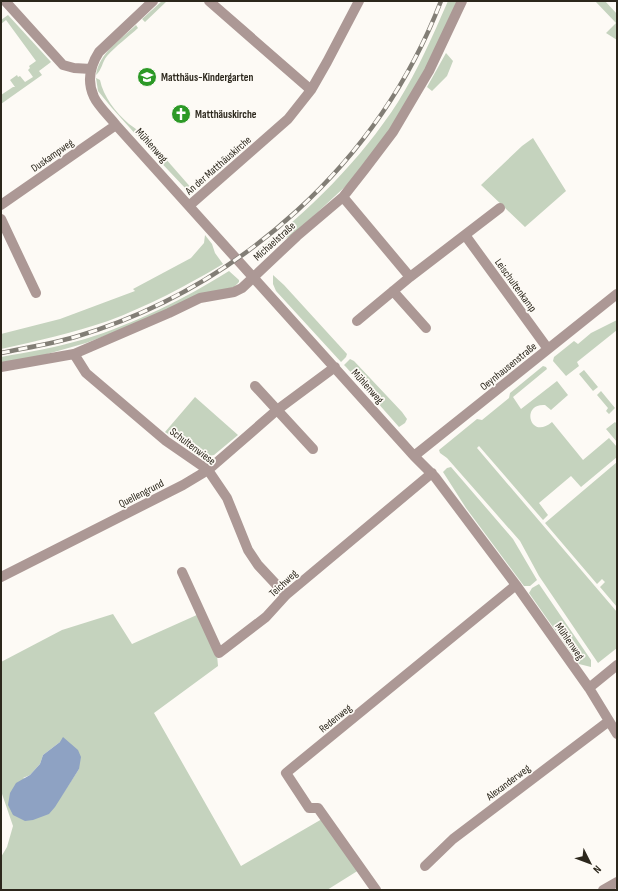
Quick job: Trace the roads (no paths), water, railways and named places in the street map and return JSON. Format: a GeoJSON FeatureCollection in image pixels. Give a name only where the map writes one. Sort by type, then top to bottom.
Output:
{"type":"FeatureCollection","features":[{"type":"Feature","properties":{"kind":"street"},"geometry":{"type":"LineString","coordinates":[[5,1],[63,65],[74,68],[91,69]]}},
{"type":"Feature","properties":{"kind":"street","name":"Mühlenweg"},"geometry":{"type":"LineString","coordinates":[[153,1],[99,52],[94,60],[91,69],[90,82],[94,98],[116,125],[254,276],[414,456],[432,473],[589,688],[617,734]]}},
{"type":"Feature","properties":{"kind":"street"},"geometry":{"type":"LineString","coordinates":[[209,1],[311,90]]}},
{"type":"Feature","properties":{"kind":"street","name":"An der Matthäuskirche"},"geometry":{"type":"LineString","coordinates":[[190,205],[288,119],[311,90],[359,1]]}},
{"type":"Feature","properties":{"kind":"street","name":"Michaelstraße"},"geometry":{"type":"LineString","coordinates":[[1,367],[74,354],[169,314],[200,298],[234,292],[242,288],[343,197],[392,132],[429,71],[462,1]]}},
{"type":"Feature","properties":{"kind":"street","name":"Duskampweg"},"geometry":{"type":"LineString","coordinates":[[1,205],[116,125]]}},
{"type":"Feature","properties":{"kind":"street"},"geometry":{"type":"LineString","coordinates":[[343,197],[410,277]]}},
{"type":"Feature","properties":{"kind":"street"},"geometry":{"type":"LineString","coordinates":[[357,321],[410,277],[500,208]]}},
{"type":"Feature","properties":{"kind":"street"},"geometry":{"type":"LineString","coordinates":[[1,219],[36,293]]}},
{"type":"Feature","properties":{"kind":"street","name":"Leischultenkamp"},"geometry":{"type":"LineString","coordinates":[[465,235],[548,349]]}},
{"type":"Feature","properties":{"kind":"street"},"geometry":{"type":"LineString","coordinates":[[394,291],[426,328]]}},
{"type":"Feature","properties":{"kind":"street","name":"Oeynhausenstraße"},"geometry":{"type":"LineString","coordinates":[[414,456],[617,294]]}},
{"type":"Feature","properties":{"kind":"street","name":"Schultenwiese"},"geometry":{"type":"LineString","coordinates":[[74,354],[86,374],[166,441],[208,470],[227,498],[248,550],[258,565],[286,595]]}},
{"type":"Feature","properties":{"kind":"street","name":"Quellengrund"},"geometry":{"type":"LineString","coordinates":[[1,577],[183,485],[208,470],[277,410],[335,367]]}},
{"type":"Feature","properties":{"kind":"street"},"geometry":{"type":"LineString","coordinates":[[255,386],[313,449]]}},
{"type":"Feature","properties":{"kind":"street","name":"Teichweg"},"geometry":{"type":"LineString","coordinates":[[182,572],[220,653],[266,617],[286,595],[432,473]]}},
{"type":"Feature","properties":{"kind":"street","name":"Redenweg"},"geometry":{"type":"LineString","coordinates":[[376,890],[318,808],[309,808],[286,773],[516,586]]}},
{"type":"Feature","properties":{"kind":"street"},"geometry":{"type":"LineString","coordinates":[[589,688],[617,665]]}},
{"type":"Feature","properties":{"kind":"street","name":"Alexanderweg"},"geometry":{"type":"LineString","coordinates":[[425,866],[453,839],[609,721]]}},
{"type":"Feature","properties":{"kind":"street"},"geometry":{"type":"LineString","coordinates":[[603,890],[617,882]]}},
{"type":"Feature","properties":{"kind":"water"},"geometry":{"type":"Polygon","coordinates":[[[63,737],[78,750],[81,757],[79,769],[55,807],[49,814],[33,820],[25,821],[13,815],[8,805],[10,793],[16,783],[30,775],[40,764],[43,755],[60,742],[63,737]]]}},
{"type":"Feature","properties":{"kind":"railway"},"geometry":{"type":"LineString","coordinates":[[1,353],[75,337],[136,315],[193,286],[247,252],[297,211],[341,165],[381,115],[414,60],[441,1]]}},
{"type":"Feature","properties":{"kind":"place","name":"Matthäus-Kindergarten"},"geometry":{"type":"Point","coordinates":[147,77]}},
{"type":"Feature","properties":{"kind":"place","name":"Matthäuskirche"},"geometry":{"type":"Point","coordinates":[181,114]}}]}
